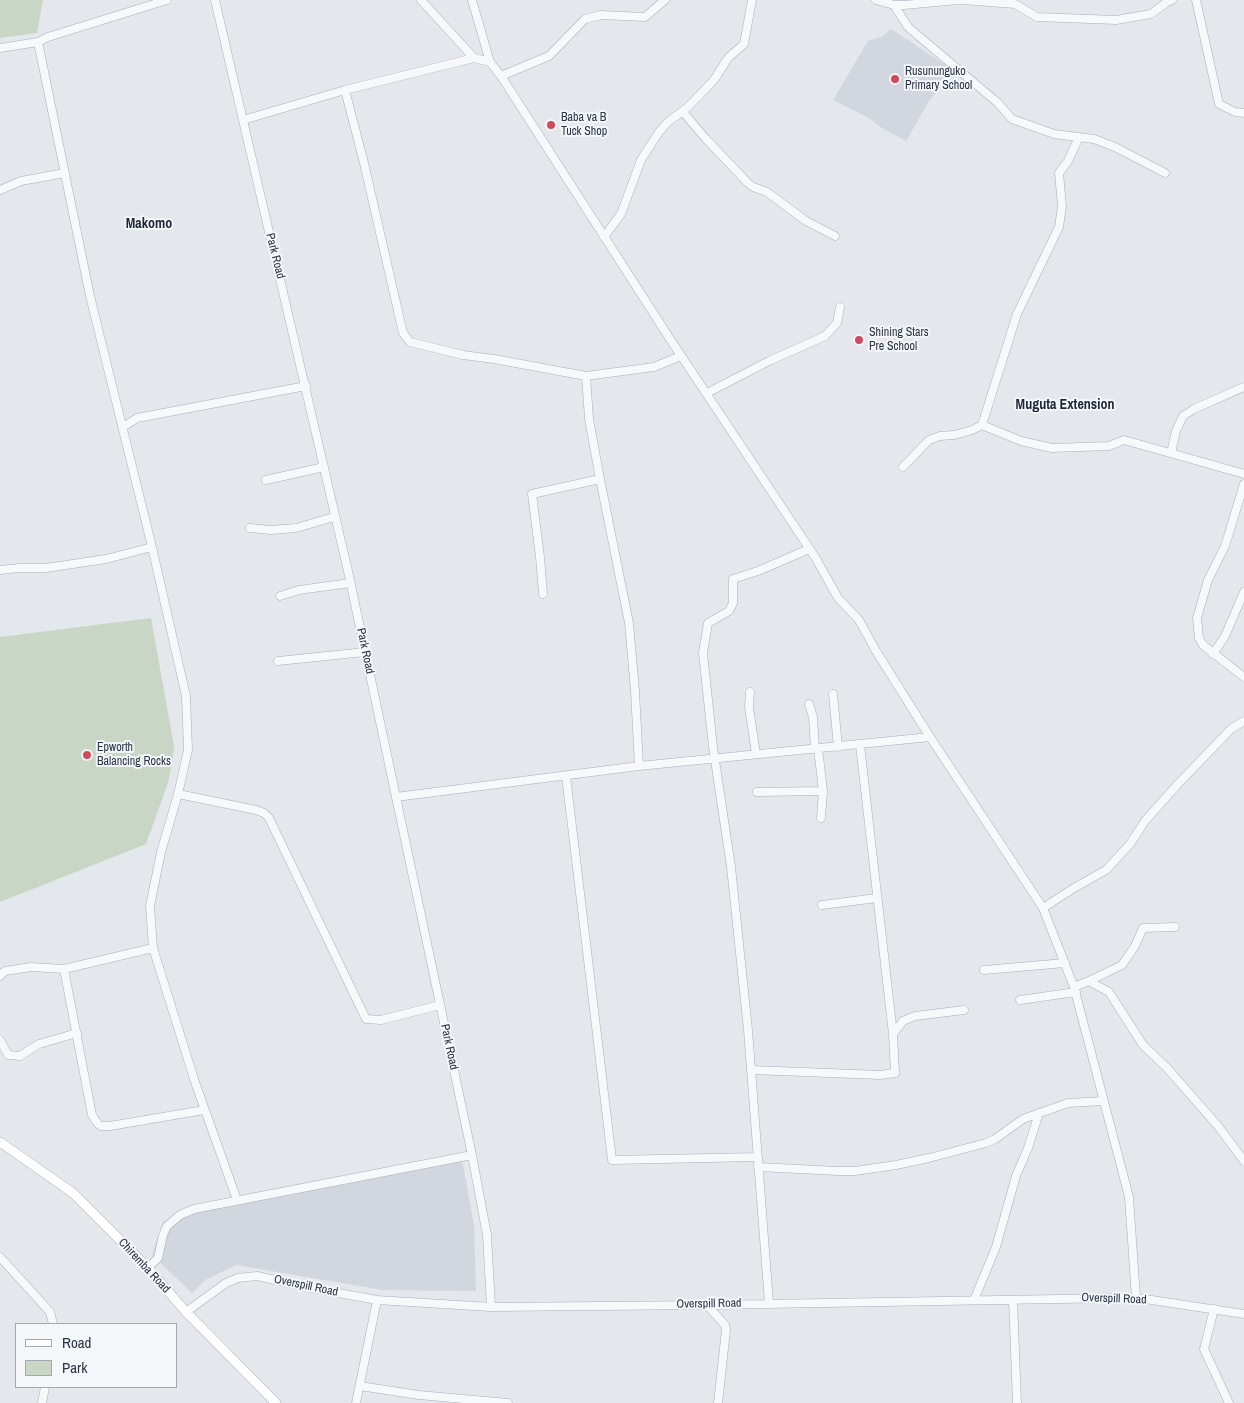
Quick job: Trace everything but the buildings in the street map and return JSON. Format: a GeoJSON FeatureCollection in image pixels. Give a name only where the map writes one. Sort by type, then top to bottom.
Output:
{"type":"FeatureCollection","features":[{"type":"Feature","properties":{"kind":"main road","name":"Chiremba Road"},"geometry":{"type":"LineString","coordinates":[[0,1142],[73,1193],[148,1268],[186,1312],[276,1403]]}},
{"type":"Feature","properties":{"kind":"street"},"geometry":{"type":"LineString","coordinates":[[0,48],[38,42],[48,37],[167,0]]}},
{"type":"Feature","properties":{"kind":"street","name":"Park Road"},"geometry":{"type":"LineString","coordinates":[[215,0],[306,386],[350,583],[472,1155],[487,1235],[491,1306]]}},
{"type":"Feature","properties":{"kind":"street"},"geometry":{"type":"LineString","coordinates":[[421,0],[474,58]]}},
{"type":"Feature","properties":{"kind":"street"},"geometry":{"type":"LineString","coordinates":[[472,0],[490,62],[501,76],[681,356],[809,549],[838,598],[859,620],[876,651],[930,737],[1043,908],[1075,990],[1129,1197],[1136,1298]]}},
{"type":"Feature","properties":{"kind":"street"},"geometry":{"type":"LineString","coordinates":[[501,76],[548,56],[585,20],[601,15],[646,17],[665,0]]}},
{"type":"Feature","properties":{"kind":"street"},"geometry":{"type":"LineString","coordinates":[[604,237],[625,206],[639,164],[648,147],[664,126],[683,112],[714,80],[728,58],[744,44],[752,0]]}},
{"type":"Feature","properties":{"kind":"street"},"geometry":{"type":"LineString","coordinates":[[876,0],[894,5],[961,0],[1014,4],[1037,17],[1116,20],[1151,14],[1172,0]]}},
{"type":"Feature","properties":{"kind":"street"},"geometry":{"type":"LineString","coordinates":[[1196,0],[1219,104],[1236,112],[1244,113]]}},
{"type":"Feature","properties":{"kind":"street"},"geometry":{"type":"LineString","coordinates":[[894,5],[908,27],[915,34],[998,103],[1012,119],[1044,132],[1094,139],[1115,147],[1165,173]]}},
{"type":"Feature","properties":{"kind":"street"},"geometry":{"type":"LineString","coordinates":[[38,42],[90,296],[152,546],[186,696],[188,750],[178,794],[161,852],[150,906],[153,948],[204,1110],[237,1200]]}},
{"type":"Feature","properties":{"kind":"street"},"geometry":{"type":"LineString","coordinates":[[243,120],[346,90],[474,58],[490,62]]}},
{"type":"Feature","properties":{"kind":"street"},"geometry":{"type":"LineString","coordinates":[[346,90],[403,333],[410,342],[463,355],[586,376],[654,367],[681,356]]}},
{"type":"Feature","properties":{"kind":"street"},"geometry":{"type":"LineString","coordinates":[[683,112],[706,140],[748,183],[767,192],[806,221],[835,236]]}},
{"type":"Feature","properties":{"kind":"street"},"geometry":{"type":"LineString","coordinates":[[903,467],[929,440],[972,430],[982,425],[1017,314],[1059,227],[1062,206],[1059,173],[1068,160],[1078,137]]}},
{"type":"Feature","properties":{"kind":"street"},"geometry":{"type":"LineString","coordinates":[[0,190],[21,181],[65,174]]}},
{"type":"Feature","properties":{"kind":"street"},"geometry":{"type":"LineString","coordinates":[[707,393],[759,366],[826,336],[837,323],[840,307]]}},
{"type":"Feature","properties":{"kind":"street"},"geometry":{"type":"LineString","coordinates":[[586,376],[589,419],[629,623],[639,766]]}},
{"type":"Feature","properties":{"kind":"street"},"geometry":{"type":"LineString","coordinates":[[123,427],[137,418],[306,386]]}},
{"type":"Feature","properties":{"kind":"street"},"geometry":{"type":"LineString","coordinates":[[1171,453],[1176,431],[1183,416],[1194,409],[1244,387]]}},
{"type":"Feature","properties":{"kind":"street"},"geometry":{"type":"LineString","coordinates":[[982,425],[1022,441],[1046,447],[1109,446],[1124,440],[1244,474]]}},
{"type":"Feature","properties":{"kind":"street"},"geometry":{"type":"LineString","coordinates":[[266,480],[324,467]]}},
{"type":"Feature","properties":{"kind":"street"},"geometry":{"type":"LineString","coordinates":[[542,594],[540,557],[532,494],[600,480]]}},
{"type":"Feature","properties":{"kind":"street"},"geometry":{"type":"LineString","coordinates":[[1244,484],[1225,546],[1208,580],[1197,618],[1199,638],[1213,654],[1244,677]]}},
{"type":"Feature","properties":{"kind":"street"},"geometry":{"type":"LineString","coordinates":[[250,528],[271,530],[296,528],[334,517]]}},
{"type":"Feature","properties":{"kind":"street"},"geometry":{"type":"LineString","coordinates":[[0,570],[46,568],[97,560],[152,546]]}},
{"type":"Feature","properties":{"kind":"street"},"geometry":{"type":"LineString","coordinates":[[769,1303],[752,1070],[731,867],[715,758],[703,653],[708,623],[729,611],[733,603],[733,579],[758,571],[809,549]]}},
{"type":"Feature","properties":{"kind":"street"},"geometry":{"type":"LineString","coordinates":[[280,596],[299,590],[350,583]]}},
{"type":"Feature","properties":{"kind":"street"},"geometry":{"type":"LineString","coordinates":[[1213,654],[1226,636],[1244,592]]}},
{"type":"Feature","properties":{"kind":"street"},"geometry":{"type":"LineString","coordinates":[[278,661],[365,652]]}},
{"type":"Feature","properties":{"kind":"street"},"geometry":{"type":"LineString","coordinates":[[750,692],[749,707],[756,754]]}},
{"type":"Feature","properties":{"kind":"street"},"geometry":{"type":"LineString","coordinates":[[833,694],[838,747]]}},
{"type":"Feature","properties":{"kind":"street"},"geometry":{"type":"LineString","coordinates":[[809,704],[813,717],[823,790],[821,818]]}},
{"type":"Feature","properties":{"kind":"street"},"geometry":{"type":"LineString","coordinates":[[1043,908],[1106,870],[1130,844],[1145,821],[1178,784],[1231,729],[1244,721]]}},
{"type":"Feature","properties":{"kind":"street"},"geometry":{"type":"LineString","coordinates":[[396,797],[639,766],[930,737]]}},
{"type":"Feature","properties":{"kind":"street"},"geometry":{"type":"LineString","coordinates":[[752,1070],[880,1075],[895,1073],[893,1034],[860,745]]}},
{"type":"Feature","properties":{"kind":"street"},"geometry":{"type":"LineString","coordinates":[[566,776],[612,1160],[757,1158]]}},
{"type":"Feature","properties":{"kind":"street"},"geometry":{"type":"LineString","coordinates":[[757,792],[823,790]]}},
{"type":"Feature","properties":{"kind":"street"},"geometry":{"type":"LineString","coordinates":[[178,794],[256,810],[264,813],[269,818],[366,1019],[381,1020],[440,1004]]}},
{"type":"Feature","properties":{"kind":"street"},"geometry":{"type":"LineString","coordinates":[[822,905],[877,898]]}},
{"type":"Feature","properties":{"kind":"street"},"geometry":{"type":"LineString","coordinates":[[1020,1000],[1075,990],[1122,965],[1144,928],[1175,927]]}},
{"type":"Feature","properties":{"kind":"street"},"geometry":{"type":"LineString","coordinates":[[0,976],[5,971],[31,967],[64,969],[153,948]]}},
{"type":"Feature","properties":{"kind":"street"},"geometry":{"type":"LineString","coordinates":[[984,970],[1065,963]]}},
{"type":"Feature","properties":{"kind":"street"},"geometry":{"type":"LineString","coordinates":[[64,969],[92,1115],[98,1124],[110,1126],[204,1110]]}},
{"type":"Feature","properties":{"kind":"street"},"geometry":{"type":"LineString","coordinates":[[1089,981],[1109,992],[1143,1045],[1167,1068],[1218,1126],[1244,1161]]}},
{"type":"Feature","properties":{"kind":"street"},"geometry":{"type":"LineString","coordinates":[[893,1034],[903,1021],[915,1016],[964,1010]]}},
{"type":"Feature","properties":{"kind":"street"},"geometry":{"type":"LineString","coordinates":[[0,1040],[8,1055],[20,1056],[39,1044],[77,1033]]}},
{"type":"Feature","properties":{"kind":"street"},"geometry":{"type":"LineString","coordinates":[[758,1166],[855,1171],[896,1165],[986,1143],[995,1139],[1016,1123],[1072,1101],[1103,1101]]}},
{"type":"Feature","properties":{"kind":"street"},"geometry":{"type":"LineString","coordinates":[[974,1300],[996,1248],[1016,1176],[1028,1148],[1039,1113]]}},
{"type":"Feature","properties":{"kind":"street"},"geometry":{"type":"LineString","coordinates":[[148,1268],[158,1258],[164,1230],[172,1221],[194,1209],[472,1155]]}},
{"type":"Feature","properties":{"kind":"street"},"geometry":{"type":"LineString","coordinates":[[0,1257],[50,1312],[53,1323]]}},
{"type":"Feature","properties":{"kind":"street","name":"Overspill Road"},"geometry":{"type":"LineString","coordinates":[[186,1312],[226,1282],[238,1278],[257,1276],[377,1300],[491,1306],[707,1305],[1136,1298],[1244,1314]]}},
{"type":"Feature","properties":{"kind":"street"},"geometry":{"type":"LineString","coordinates":[[356,1403],[377,1300]]}},
{"type":"Feature","properties":{"kind":"street"},"geometry":{"type":"LineString","coordinates":[[1014,1300],[1017,1403]]}},
{"type":"Feature","properties":{"kind":"street"},"geometry":{"type":"LineString","coordinates":[[707,1305],[725,1324],[726,1330],[718,1403]]}},
{"type":"Feature","properties":{"kind":"street"},"geometry":{"type":"LineString","coordinates":[[1214,1309],[1204,1348],[1229,1403]]}},
{"type":"Feature","properties":{"kind":"street"},"geometry":{"type":"LineString","coordinates":[[360,1386],[419,1395],[508,1403]]}},
{"type":"Feature","properties":{"kind":"street"},"geometry":{"type":"LineString","coordinates":[[42,1403],[45,1388]]}},
{"type":"Feature","properties":{"kind":"shaded area","name":"Rusununguko Primary School"},"geometry":{"type":"Polygon","coordinates":[[[891,29],[950,68],[906,141],[882,128],[867,117],[833,100],[868,41],[883,36],[891,29]]]}},
{"type":"Feature","properties":{"kind":"shaded area"},"geometry":{"type":"Polygon","coordinates":[[[461,1155],[474,1225],[476,1291],[383,1290],[236,1265],[205,1280],[192,1293],[152,1255],[163,1222],[187,1207],[461,1155]]]}},
{"type":"Feature","properties":{"kind":"green space"},"geometry":{"type":"Polygon","coordinates":[[[0,0],[43,0],[37,33],[0,38],[0,0]]]}},
{"type":"Feature","properties":{"kind":"green space","name":"Epworth Balancing Rocks"},"geometry":{"type":"Polygon","coordinates":[[[151,618],[174,746],[168,783],[146,844],[0,902],[0,637],[151,618]]]}},
{"type":"Feature","properties":{"kind":"place","name":"Rusununguko Primary School"},"geometry":{"type":"Point","coordinates":[895,79]}},
{"type":"Feature","properties":{"kind":"place","name":"Baba va B Tuck Shop"},"geometry":{"type":"Point","coordinates":[551,125]}},
{"type":"Feature","properties":{"kind":"place","name":"Shining Stars Pre School"},"geometry":{"type":"Point","coordinates":[859,340]}},
{"type":"Feature","properties":{"kind":"place","name":"Epworth Balancing Rocks"},"geometry":{"type":"Point","coordinates":[87,755]}},
{"type":"Feature","properties":{"kind":"district","name":"Makomo"},"geometry":{"type":"Point","coordinates":[149,224]}},
{"type":"Feature","properties":{"kind":"district","name":"Muguta Extension"},"geometry":{"type":"Point","coordinates":[1065,405]}}]}
